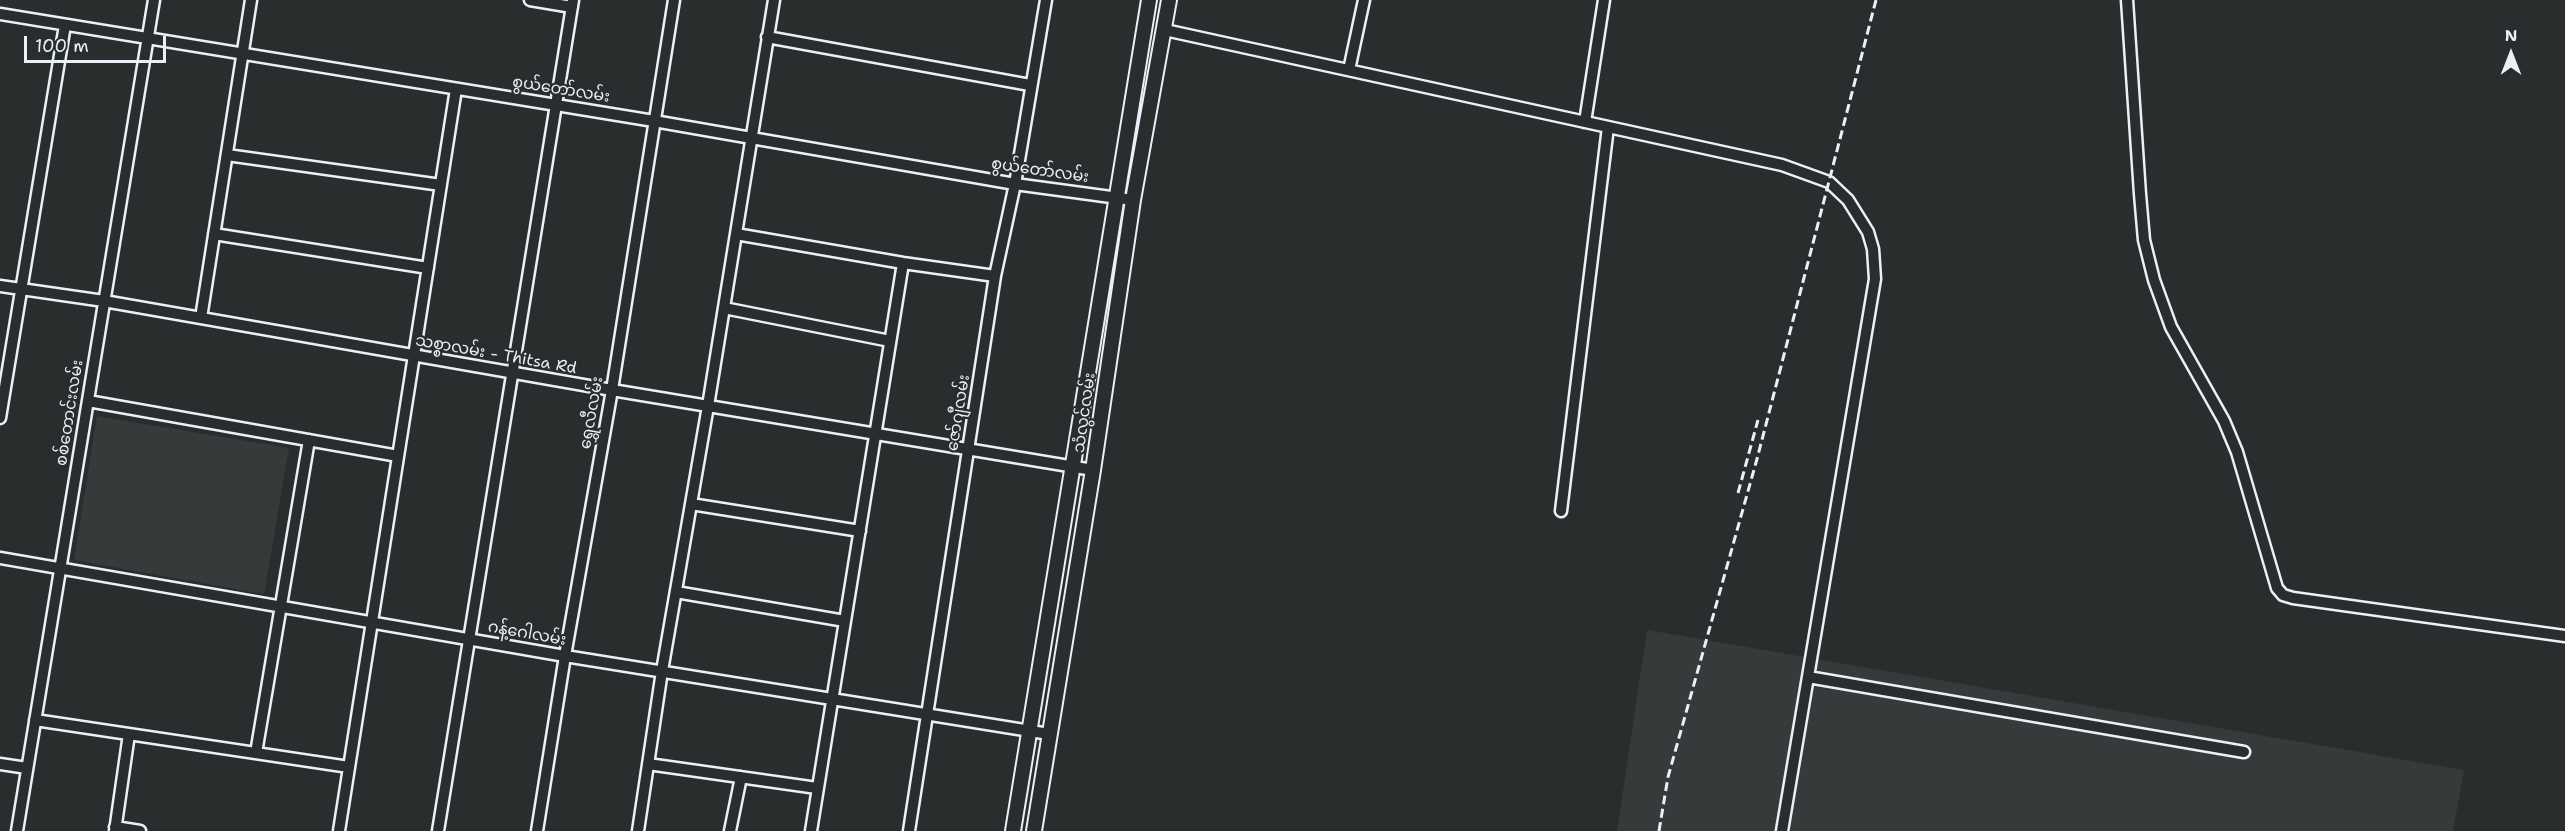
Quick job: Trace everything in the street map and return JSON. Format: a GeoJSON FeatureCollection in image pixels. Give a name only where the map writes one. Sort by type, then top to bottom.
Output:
{"type":"FeatureCollection","features":[{"type":"Feature","properties":{"kind":"main road","name":"သံလွင်လမ်း"},"geometry":{"type":"LineString","coordinates":[[1014,831],[1149,0]]}},
{"type":"Feature","properties":{"kind":"main road","name":"သံလွင်လမ်း"},"geometry":{"type":"LineString","coordinates":[[1034,831],[1093,470],[1133,200],[1169,0]]}},
{"type":"Feature","properties":{"kind":"street","name":"စစ်တောင်းလမ်း"},"geometry":{"type":"LineString","coordinates":[[16,831],[154,0]]}},
{"type":"Feature","properties":{"kind":"street"},"geometry":{"type":"LineString","coordinates":[[201,318],[251,0]]}},
{"type":"Feature","properties":{"kind":"street"},"geometry":{"type":"LineString","coordinates":[[438,831],[573,4],[530,0]]}},
{"type":"Feature","properties":{"kind":"street","name":"ရွှေလီလမ်း"},"geometry":{"type":"LineString","coordinates":[[537,831],[612,390],[674,0]]}},
{"type":"Feature","properties":{"kind":"street"},"geometry":{"type":"LineString","coordinates":[[638,831],[662,671],[774,0]]}},
{"type":"Feature","properties":{"kind":"street","name":"ဇော်ဂျီလမ်း"},"geometry":{"type":"LineString","coordinates":[[909,831],[995,276],[1015,184],[1046,0]]}},
{"type":"Feature","properties":{"kind":"street"},"geometry":{"type":"LineString","coordinates":[[1349,70],[1364,0]]}},
{"type":"Feature","properties":{"kind":"street"},"geometry":{"type":"LineString","coordinates":[[1585,122],[1604,0]]}},
{"type":"Feature","properties":{"kind":"street"},"geometry":{"type":"LineString","coordinates":[[2127,0],[2144,240],[2154,280],[2171,327],[2224,421],[2237,452],[2277,588],[2283,595],[2293,598],[2565,636]]}},
{"type":"Feature","properties":{"kind":"street","name":"စွယ်တော်လမ်း"},"geometry":{"type":"LineString","coordinates":[[0,14],[751,137],[1015,184],[1133,200]]}},
{"type":"Feature","properties":{"kind":"street"},"geometry":{"type":"LineString","coordinates":[[0,418],[65,25]]}},
{"type":"Feature","properties":{"kind":"street"},"geometry":{"type":"LineString","coordinates":[[1165,30],[1782,165],[1810,173],[1829,182],[1844,195],[1868,232],[1873,249],[1875,279],[1782,831]]}},
{"type":"Feature","properties":{"kind":"street"},"geometry":{"type":"LineString","coordinates":[[767,36],[1030,85]]}},
{"type":"Feature","properties":{"kind":"street"},"geometry":{"type":"LineString","coordinates":[[339,831],[456,89]]}},
{"type":"Feature","properties":{"kind":"street"},"geometry":{"type":"LineString","coordinates":[[1561,511],[1608,127]]}},
{"type":"Feature","properties":{"kind":"street"},"geometry":{"type":"LineString","coordinates":[[226,155],[441,185]]}},
{"type":"Feature","properties":{"kind":"street"},"geometry":{"type":"LineString","coordinates":[[214,234],[428,268]]}},
{"type":"Feature","properties":{"kind":"street"},"geometry":{"type":"LineString","coordinates":[[736,234],[903,263],[995,276]]}},
{"type":"Feature","properties":{"kind":"street"},"geometry":{"type":"LineString","coordinates":[[811,831],[903,263]]}},
{"type":"Feature","properties":{"kind":"street","name":"သစ္စာလမ်း - Thitsa Rd"},"geometry":{"type":"LineString","coordinates":[[0,286],[104,301],[612,390],[1093,470]]}},
{"type":"Feature","properties":{"kind":"street"},"geometry":{"type":"LineString","coordinates":[[724,308],[890,341]]}},
{"type":"Feature","properties":{"kind":"street"},"geometry":{"type":"LineString","coordinates":[[88,401],[398,456]]}},
{"type":"Feature","properties":{"kind":"street"},"geometry":{"type":"LineString","coordinates":[[256,753],[309,440]]}},
{"type":"Feature","properties":{"kind":"street"},"geometry":{"type":"LineString","coordinates":[[691,504],[860,531]]}},
{"type":"Feature","properties":{"kind":"street","name":"ဂန့်ဂေါလမ်း"},"geometry":{"type":"LineString","coordinates":[[0,558],[565,656],[1049,734]]}},
{"type":"Feature","properties":{"kind":"street"},"geometry":{"type":"LineString","coordinates":[[676,592],[845,621]]}},
{"type":"Feature","properties":{"kind":"street"},"geometry":{"type":"LineString","coordinates":[[1808,677],[2244,752]]}},
{"type":"Feature","properties":{"kind":"street"},"geometry":{"type":"LineString","coordinates":[[35,720],[349,767]]}},
{"type":"Feature","properties":{"kind":"street"},"geometry":{"type":"LineString","coordinates":[[129,734],[115,829],[140,831]]}},
{"type":"Feature","properties":{"kind":"street"},"geometry":{"type":"LineString","coordinates":[[0,764],[27,768]]}},
{"type":"Feature","properties":{"kind":"street"},"geometry":{"type":"LineString","coordinates":[[648,764],[818,788]]}},
{"type":"Feature","properties":{"kind":"street"},"geometry":{"type":"LineString","coordinates":[[730,831],[741,777]]}},
{"type":"Feature","properties":{"kind":"shaded area"},"geometry":{"type":"Polygon","coordinates":[[[97,416],[289,448],[264,594],[74,560],[97,416]]]}},
{"type":"Feature","properties":{"kind":"shaded area"},"geometry":{"type":"Polygon","coordinates":[[[1647,630],[2464,770],[2453,831],[1617,831],[1647,630]]]}},
{"type":"Feature","properties":{"kind":"railway"},"geometry":{"type":"LineString","coordinates":[[1659,831],[1668,777],[1757,459],[1876,0]]}},
{"type":"Feature","properties":{"kind":"railway"},"geometry":{"type":"LineString","coordinates":[[1738,493],[1758,420]]}}]}
